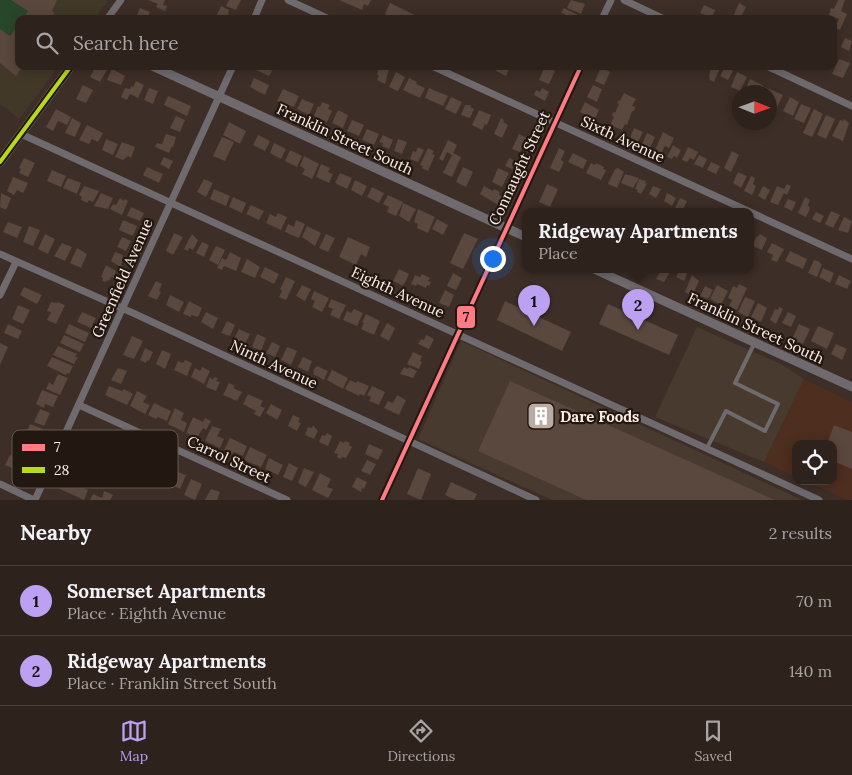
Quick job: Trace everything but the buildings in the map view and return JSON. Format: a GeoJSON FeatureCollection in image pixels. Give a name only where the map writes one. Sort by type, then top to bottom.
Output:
{"type":"FeatureCollection","features":[{"type":"Feature","properties":{"kind":"street"},"geometry":{"type":"LineString","coordinates":[[110,15],[121,0]]}},
{"type":"Feature","properties":{"kind":"street"},"geometry":{"type":"LineString","coordinates":[[256,15],[262,0]]}},
{"type":"Feature","properties":{"kind":"street"},"geometry":{"type":"LineString","coordinates":[[288,0],[320,15]]}},
{"type":"Feature","properties":{"kind":"street"},"geometry":{"type":"LineString","coordinates":[[604,15],[611,0]]}},
{"type":"Feature","properties":{"kind":"street"},"geometry":{"type":"LineString","coordinates":[[624,0],[656,15]]}},
{"type":"Feature","properties":{"kind":"street"},"geometry":{"type":"LineString","coordinates":[[0,162],[68,70]]}},
{"type":"Feature","properties":{"kind":"street","name":"Franklin Street South"},"geometry":{"type":"LineString","coordinates":[[161,70],[522,235]]}},
{"type":"Feature","properties":{"kind":"street","name":"Greenfield Avenue"},"geometry":{"type":"LineString","coordinates":[[67,430],[231,70]]}},
{"type":"Feature","properties":{"kind":"street","name":"Sixth Avenue"},"geometry":{"type":"LineString","coordinates":[[441,70],[740,208]]}},
{"type":"Feature","properties":{"kind":"street","name":"Connaught Street"},"geometry":{"type":"LineString","coordinates":[[382,500],[579,70]]}},
{"type":"Feature","properties":{"kind":"street"},"geometry":{"type":"LineString","coordinates":[[776,70],[852,106]]}},
{"type":"Feature","properties":{"kind":"street","name":"Eighth Avenue"},"geometry":{"type":"LineString","coordinates":[[21,134],[819,500]]}},
{"type":"Feature","properties":{"kind":"street","name":"Sixth Avenue"},"geometry":{"type":"LineString","coordinates":[[754,214],[852,259]]}},
{"type":"Feature","properties":{"kind":"street","name":"Ninth Avenue"},"geometry":{"type":"LineString","coordinates":[[0,254],[536,500]]}},
{"type":"Feature","properties":{"kind":"street"},"geometry":{"type":"LineString","coordinates":[[0,295],[16,262]]}},
{"type":"Feature","properties":{"kind":"street","name":"Franklin Street South"},"geometry":{"type":"LineString","coordinates":[[603,273],[852,387]]}},
{"type":"Feature","properties":{"kind":"street","name":"Carrol Street"},"geometry":{"type":"LineString","coordinates":[[79,405],[134,430]]}},
{"type":"Feature","properties":{"kind":"street","name":"Carrol Street"},"geometry":{"type":"LineString","coordinates":[[178,450],[287,500]]}},
{"type":"Feature","properties":{"kind":"street"},"geometry":{"type":"LineString","coordinates":[[0,484],[35,500]]}},
{"type":"Feature","properties":{"kind":"street","name":"Greenfield Avenue"},"geometry":{"type":"LineString","coordinates":[[35,500],[41,488]]}},
{"type":"Feature","properties":{"kind":"lane"},"geometry":{"type":"LineString","coordinates":[[707,449],[726,411],[765,431],[774,413],[778,404],[735,383],[755,342]]}},
{"type":"Feature","properties":{"kind":"shaded area"},"geometry":{"type":"Polygon","coordinates":[[[0,0],[108,0],[97,15],[15,15],[15,70],[56,70],[19,119],[0,104],[0,0]]]}},
{"type":"Feature","properties":{"kind":"shaded area"},"geometry":{"type":"Polygon","coordinates":[[[697,327],[781,364],[804,379],[764,462],[655,417],[697,327]]]}},
{"type":"Feature","properties":{"kind":"shaded area"},"geometry":{"type":"Polygon","coordinates":[[[461,341],[802,500],[552,500],[418,439],[461,341]]]}},
{"type":"Feature","properties":{"kind":"shaded area"},"geometry":{"type":"Polygon","coordinates":[[[804,379],[852,402],[852,500],[847,500],[815,485],[837,485],[837,440],[792,440],[792,475],[764,462],[804,379]]]}},
{"type":"Feature","properties":{"kind":"green space"},"geometry":{"type":"Polygon","coordinates":[[[0,0],[11,0],[28,11],[26,15],[15,15],[15,29],[10,36],[0,29],[0,0]]]}},
{"type":"Feature","properties":{"kind":"transit line","name":"28"},"geometry":{"type":"LineString","coordinates":[[0,162],[68,70]]}},
{"type":"Feature","properties":{"kind":"transit line","name":"7"},"geometry":{"type":"LineString","coordinates":[[382,500],[579,70]]}},
{"type":"Feature","properties":{"kind":"place","name":"Somerset Apartments"},"geometry":{"type":"Point","coordinates":[534,326]}},
{"type":"Feature","properties":{"kind":"place","name":"Ridgeway Apartments"},"geometry":{"type":"Point","coordinates":[638,330]}},
{"type":"Feature","properties":{"kind":"place","name":"Dare Foods"},"geometry":{"type":"Point","coordinates":[541,416]}}]}
